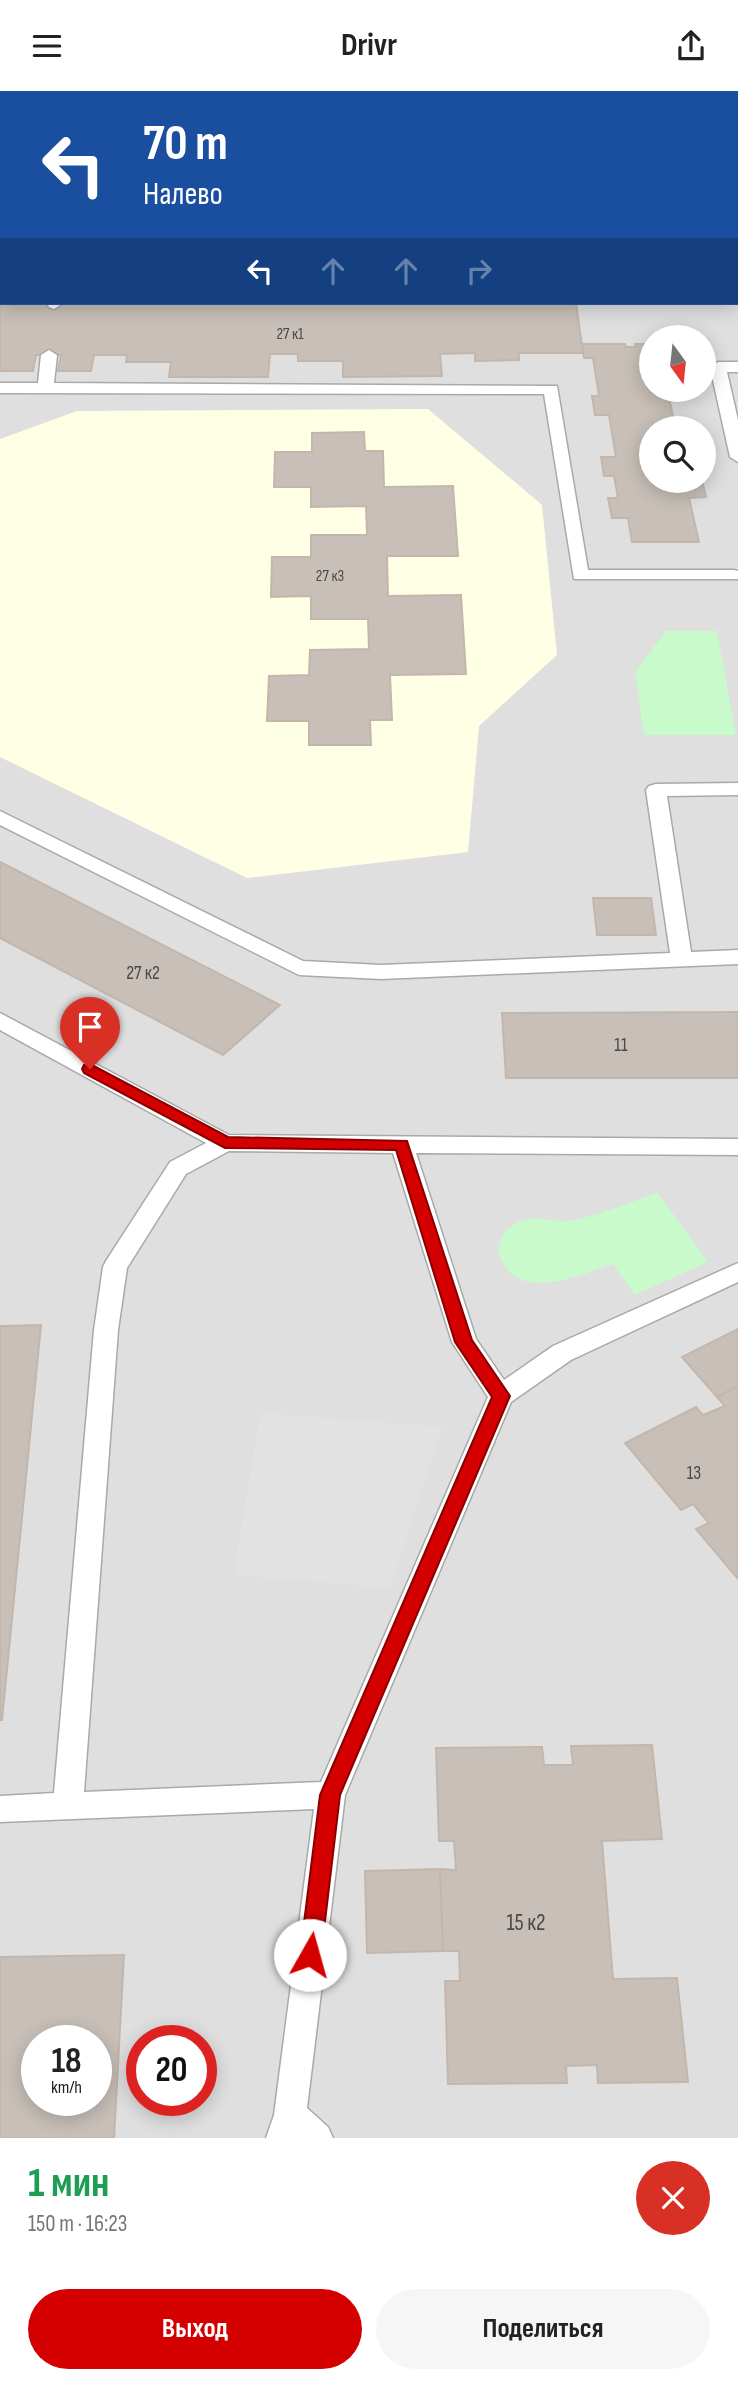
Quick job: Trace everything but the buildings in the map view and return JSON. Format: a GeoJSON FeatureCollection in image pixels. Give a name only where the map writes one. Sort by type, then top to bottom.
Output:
{"type":"FeatureCollection","features":[{"type":"Feature","properties":{"kind":"lane"},"geometry":{"type":"LineString","coordinates":[[45,388],[49,355]]}},
{"type":"Feature","properties":{"kind":"lane"},"geometry":{"type":"LineString","coordinates":[[738,367],[718,367],[738,457]]}},
{"type":"Feature","properties":{"kind":"lane"},"geometry":{"type":"LineString","coordinates":[[0,388],[551,389],[580,575],[737,579]]}},
{"type":"Feature","properties":{"kind":"lane"},"geometry":{"type":"LineString","coordinates":[[681,958],[656,790],[738,789]]}},
{"type":"Feature","properties":{"kind":"lane"},"geometry":{"type":"LineString","coordinates":[[0,817],[299,968],[381,972],[738,957]]}},
{"type":"Feature","properties":{"kind":"lane"},"geometry":{"type":"LineString","coordinates":[[0,1020],[225,1143],[738,1147]]}},
{"type":"Feature","properties":{"kind":"lane"},"geometry":{"type":"LineString","coordinates":[[68,1805],[106,1330],[115,1267],[178,1168],[225,1143]]}},
{"type":"Feature","properties":{"kind":"lane"},"geometry":{"type":"LineString","coordinates":[[402,1145],[464,1342],[501,1396]]}},
{"type":"Feature","properties":{"kind":"lane"},"geometry":{"type":"LineString","coordinates":[[317,2138],[286,2126],[330,1795],[501,1396],[562,1353],[738,1272]]}},
{"type":"Feature","properties":{"kind":"lane"},"geometry":{"type":"LineString","coordinates":[[0,1809],[330,1795]]}},
{"type":"Feature","properties":{"kind":"shaded area"},"geometry":{"type":"Polygon","coordinates":[[[0,305],[738,305],[738,2138],[0,2138],[0,305]]]}},
{"type":"Feature","properties":{"kind":"shaded area"},"geometry":{"type":"Polygon","coordinates":[[[428,409],[542,505],[557,655],[479,726],[468,852],[247,878],[0,757],[0,439],[77,411],[428,409]]]}},
{"type":"Feature","properties":{"kind":"shaded area"},"geometry":{"type":"Polygon","coordinates":[[[261,1413],[442,1427],[390,1588],[234,1575],[261,1413]]]}},
{"type":"Feature","properties":{"kind":"green space"},"geometry":{"type":"Polygon","coordinates":[[[666,631],[717,631],[736,735],[644,735],[635,672],[666,631]]]}},
{"type":"Feature","properties":{"kind":"green space"},"geometry":{"type":"Polygon","coordinates":[[[658,1193],[708,1262],[635,1295],[613,1264],[568,1279],[535,1283],[520,1279],[508,1271],[500,1256],[499,1244],[504,1233],[523,1220],[575,1220],[658,1193]]]}},
{"type":"Feature","properties":{"kind":"route"},"geometry":{"type":"LineString","coordinates":[[90,1069],[225,1143],[402,1145],[464,1342],[501,1396],[330,1795],[310,1955]]}}]}
